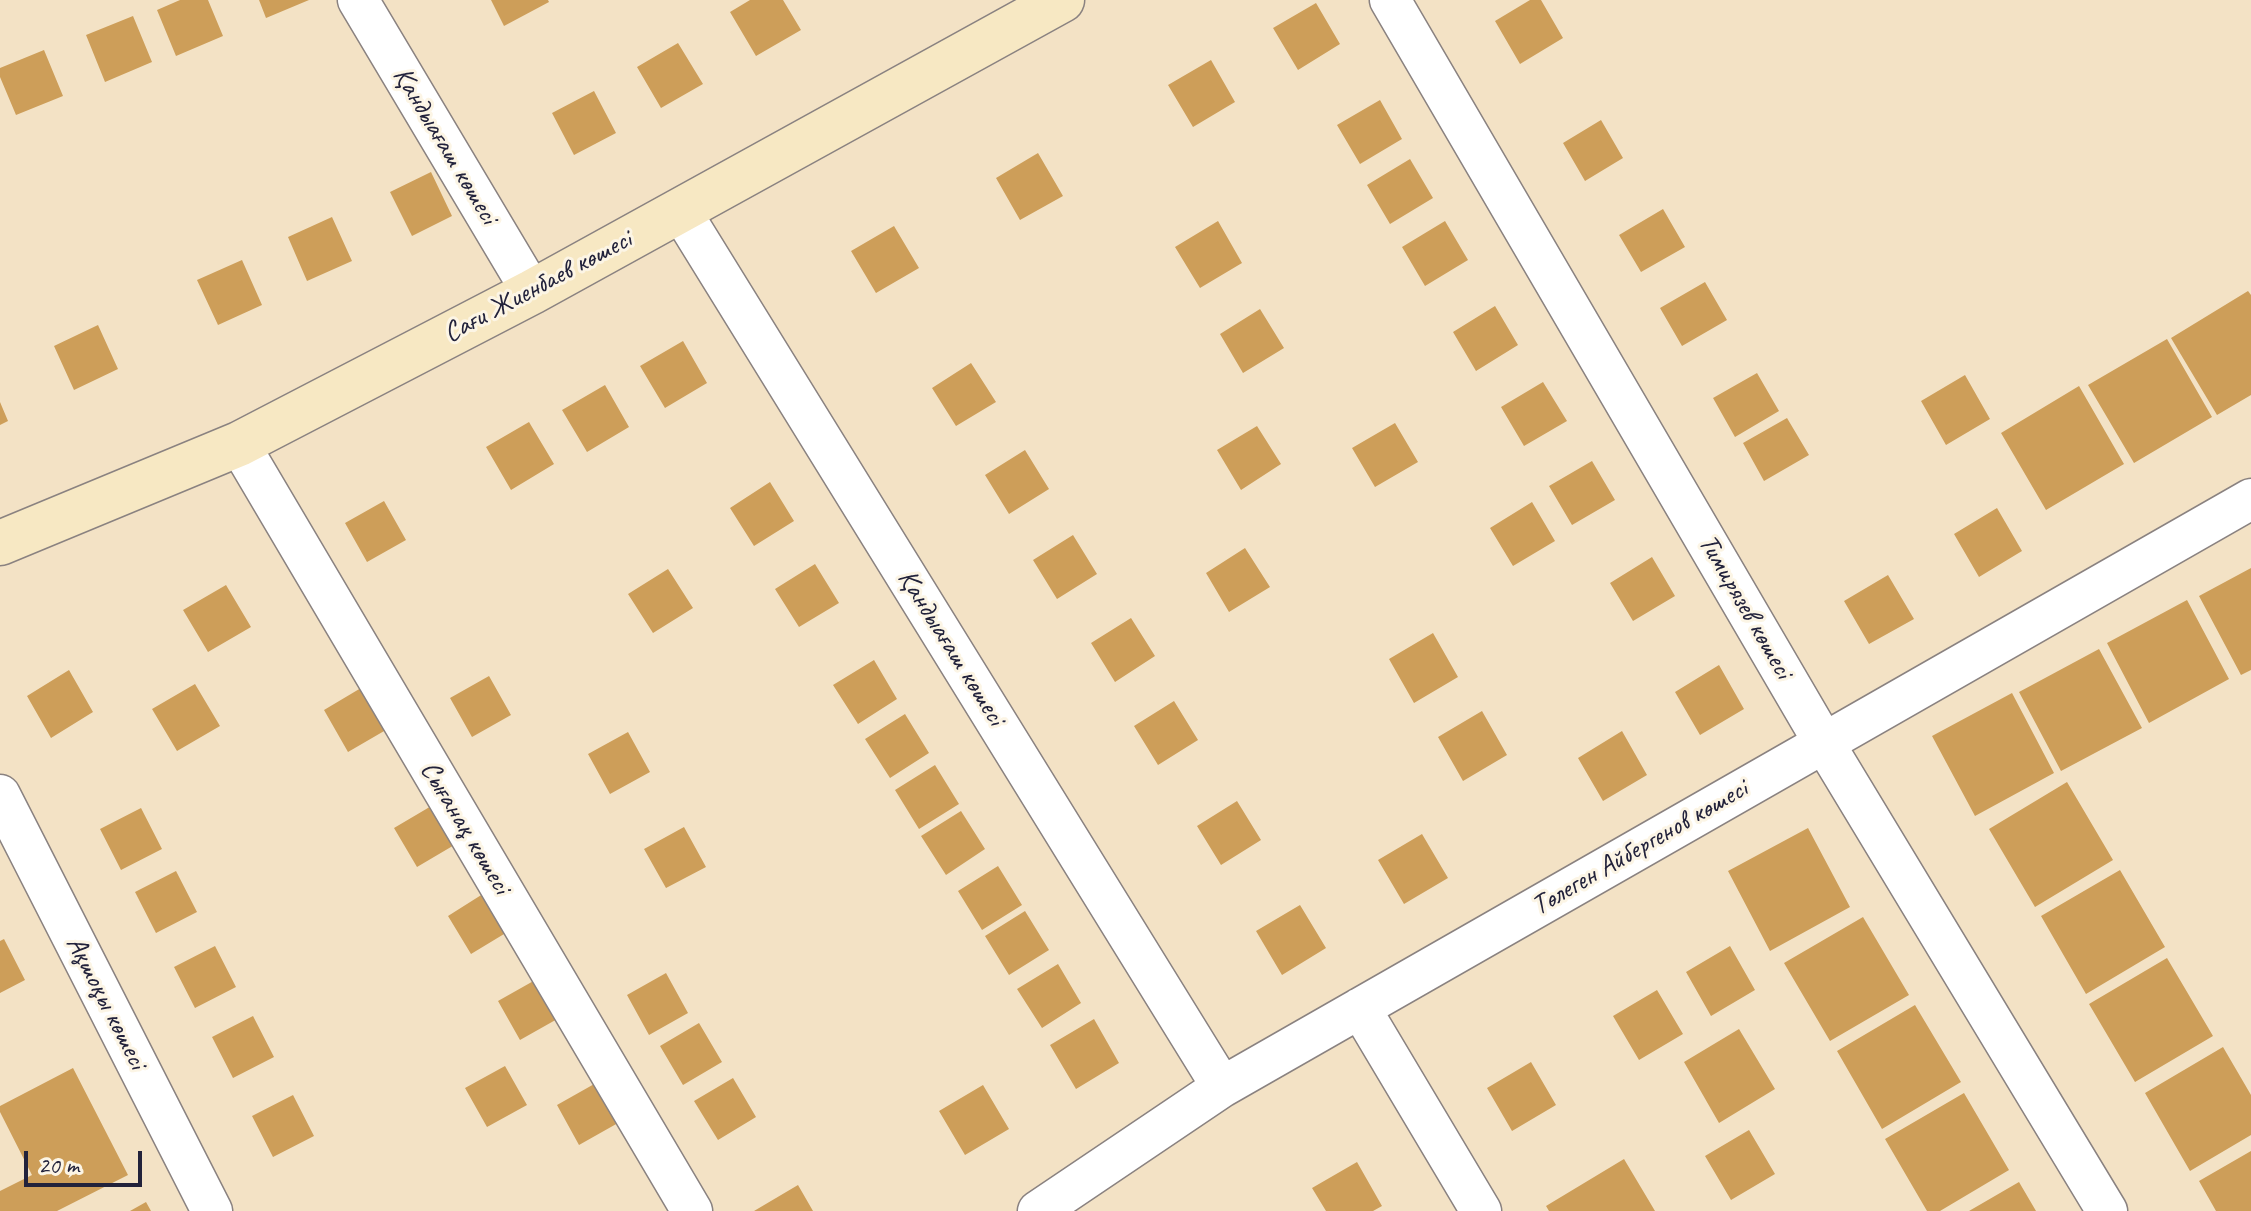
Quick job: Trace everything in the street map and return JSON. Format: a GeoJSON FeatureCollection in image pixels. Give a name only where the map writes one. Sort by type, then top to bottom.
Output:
{"type":"FeatureCollection","features":[{"type":"Feature","properties":{"kind":"main road","name":"Сағи Жиенбаев көшесі"},"geometry":{"type":"LineString","coordinates":[[0,543],[239,444],[532,292],[1062,0]]}},
{"type":"Feature","properties":{"kind":"street","name":"Қандыағаш көшесі"},"geometry":{"type":"LineString","coordinates":[[358,0],[532,292]]}},
{"type":"Feature","properties":{"kind":"street","name":"Тимирязев көшесі"},"geometry":{"type":"LineString","coordinates":[[1390,0],[1824,743],[2107,1211]]}},
{"type":"Feature","properties":{"kind":"street","name":"Қандыағаш көшесі"},"geometry":{"type":"LineString","coordinates":[[680,210],[1222,1087]]}},
{"type":"Feature","properties":{"kind":"street","name":"Сығанақ көшесі"},"geometry":{"type":"LineString","coordinates":[[239,444],[692,1211]]}},
{"type":"Feature","properties":{"kind":"street","name":"Төлеген Айбергенов көшесі"},"geometry":{"type":"LineString","coordinates":[[1038,1211],[1222,1087],[2251,499]]}},
{"type":"Feature","properties":{"kind":"street","name":"Ақшоқы көшесі"},"geometry":{"type":"LineString","coordinates":[[0,795],[212,1211]]}},
{"type":"Feature","properties":{"kind":"street"},"geometry":{"type":"LineString","coordinates":[[1360,1008],[1481,1211]]}},
{"type":"Feature","properties":{"kind":"building"},"geometry":{"type":"Polygon","coordinates":[[[180,0],[208,0],[223,36],[176,56],[157,10],[180,0]]]}},
{"type":"Feature","properties":{"kind":"building"},"geometry":{"type":"Polygon","coordinates":[[[259,0],[309,0],[266,18],[259,0]]]}},
{"type":"Feature","properties":{"kind":"building"},"geometry":{"type":"Polygon","coordinates":[[[491,0],[548,0],[549,2],[504,26],[491,0]]]}},
{"type":"Feature","properties":{"kind":"building"},"geometry":{"type":"Polygon","coordinates":[[[750,0],[783,0],[801,30],[756,56],[730,12],[750,0]]]}},
{"type":"Feature","properties":{"kind":"building"},"geometry":{"type":"Polygon","coordinates":[[[1530,0],[1541,0],[1563,38],[1520,64],[1495,21],[1530,0]]]}},
{"type":"Feature","properties":{"kind":"building"},"geometry":{"type":"Polygon","coordinates":[[[1316,3],[1340,44],[1298,70],[1273,28],[1316,3]]]}},
{"type":"Feature","properties":{"kind":"building"},"geometry":{"type":"Polygon","coordinates":[[[133,16],[152,62],[105,82],[86,35],[133,16]]]}},
{"type":"Feature","properties":{"kind":"building"},"geometry":{"type":"Polygon","coordinates":[[[678,43],[703,84],[661,108],[637,67],[678,43]]]}},
{"type":"Feature","properties":{"kind":"building"},"geometry":{"type":"Polygon","coordinates":[[[44,50],[63,96],[16,115],[0,77],[0,68],[44,50]]]}},
{"type":"Feature","properties":{"kind":"building"},"geometry":{"type":"Polygon","coordinates":[[[1211,60],[1235,102],[1193,127],[1168,85],[1211,60]]]}},
{"type":"Feature","properties":{"kind":"building"},"geometry":{"type":"Polygon","coordinates":[[[594,91],[616,133],[574,155],[552,113],[594,91]]]}},
{"type":"Feature","properties":{"kind":"building"},"geometry":{"type":"Polygon","coordinates":[[[1380,100],[1402,139],[1360,164],[1337,125],[1380,100]]]}},
{"type":"Feature","properties":{"kind":"building"},"geometry":{"type":"Polygon","coordinates":[[[1601,120],[1623,158],[1585,181],[1563,143],[1601,120]]]}},
{"type":"Feature","properties":{"kind":"building"},"geometry":{"type":"Polygon","coordinates":[[[1038,153],[1063,196],[1020,220],[996,178],[1038,153]]]}},
{"type":"Feature","properties":{"kind":"building"},"geometry":{"type":"Polygon","coordinates":[[[1410,159],[1433,198],[1390,224],[1367,185],[1410,159]]]}},
{"type":"Feature","properties":{"kind":"building"},"geometry":{"type":"Polygon","coordinates":[[[431,172],[452,216],[412,236],[390,192],[431,172]]]}},
{"type":"Feature","properties":{"kind":"building"},"geometry":{"type":"Polygon","coordinates":[[[1663,209],[1685,247],[1641,272],[1619,235],[1663,209]]]}},
{"type":"Feature","properties":{"kind":"building"},"geometry":{"type":"Polygon","coordinates":[[[332,217],[352,261],[307,281],[288,237],[332,217]]]}},
{"type":"Feature","properties":{"kind":"building"},"geometry":{"type":"Polygon","coordinates":[[[1218,221],[1242,263],[1200,288],[1175,247],[1218,221]]]}},
{"type":"Feature","properties":{"kind":"building"},"geometry":{"type":"Polygon","coordinates":[[[1445,221],[1468,260],[1425,286],[1402,247],[1445,221]]]}},
{"type":"Feature","properties":{"kind":"building"},"geometry":{"type":"Polygon","coordinates":[[[894,226],[919,268],[876,293],[851,251],[894,226]]]}},
{"type":"Feature","properties":{"kind":"building"},"geometry":{"type":"Polygon","coordinates":[[[242,260],[262,305],[218,325],[197,280],[242,260]]]}},
{"type":"Feature","properties":{"kind":"building"},"geometry":{"type":"Polygon","coordinates":[[[1705,282],[1727,320],[1682,346],[1660,308],[1705,282]]]}},
{"type":"Feature","properties":{"kind":"building"},"geometry":{"type":"Polygon","coordinates":[[[2248,291],[2251,295],[2251,395],[2217,415],[2171,338],[2248,291]]]}},
{"type":"Feature","properties":{"kind":"building"},"geometry":{"type":"Polygon","coordinates":[[[1495,306],[1518,345],[1476,371],[1453,332],[1495,306]]]}},
{"type":"Feature","properties":{"kind":"building"},"geometry":{"type":"Polygon","coordinates":[[[1260,309],[1284,348],[1243,373],[1220,334],[1260,309]]]}},
{"type":"Feature","properties":{"kind":"building"},"geometry":{"type":"Polygon","coordinates":[[[98,325],[118,369],[74,390],[54,346],[98,325]]]}},
{"type":"Feature","properties":{"kind":"building"},"geometry":{"type":"Polygon","coordinates":[[[2167,339],[2212,417],[2134,463],[2088,385],[2167,339]]]}},
{"type":"Feature","properties":{"kind":"building"},"geometry":{"type":"Polygon","coordinates":[[[683,341],[707,383],[665,408],[640,366],[683,341]]]}},
{"type":"Feature","properties":{"kind":"building"},"geometry":{"type":"Polygon","coordinates":[[[971,363],[996,402],[956,426],[932,388],[971,363]]]}},
{"type":"Feature","properties":{"kind":"building"},"geometry":{"type":"Polygon","coordinates":[[[1757,373],[1779,411],[1735,437],[1713,398],[1757,373]]]}},
{"type":"Feature","properties":{"kind":"building"},"geometry":{"type":"Polygon","coordinates":[[[1965,375],[1990,419],[1946,445],[1921,401],[1965,375]]]}},
{"type":"Feature","properties":{"kind":"building"},"geometry":{"type":"Polygon","coordinates":[[[1543,382],[1567,421],[1524,446],[1501,407],[1543,382]]]}},
{"type":"Feature","properties":{"kind":"building"},"geometry":{"type":"Polygon","coordinates":[[[605,385],[629,427],[587,452],[562,410],[605,385]]]}},
{"type":"Feature","properties":{"kind":"building"},"geometry":{"type":"Polygon","coordinates":[[[2079,386],[2124,464],[2046,510],[2001,433],[2079,386]]]}},
{"type":"Feature","properties":{"kind":"building"},"geometry":{"type":"Polygon","coordinates":[[[0,402],[8,421],[0,425],[0,402]]]}},
{"type":"Feature","properties":{"kind":"building"},"geometry":{"type":"Polygon","coordinates":[[[1787,418],[1809,455],[1764,481],[1743,443],[1787,418]]]}},
{"type":"Feature","properties":{"kind":"building"},"geometry":{"type":"Polygon","coordinates":[[[529,422],[554,464],[511,490],[486,447],[529,422]]]}},
{"type":"Feature","properties":{"kind":"building"},"geometry":{"type":"Polygon","coordinates":[[[1395,423],[1418,462],[1375,487],[1352,448],[1395,423]]]}},
{"type":"Feature","properties":{"kind":"building"},"geometry":{"type":"Polygon","coordinates":[[[1257,426],[1281,464],[1241,490],[1217,450],[1257,426]]]}},
{"type":"Feature","properties":{"kind":"building"},"geometry":{"type":"Polygon","coordinates":[[[1025,450],[1049,489],[1009,514],[985,475],[1025,450]]]}},
{"type":"Feature","properties":{"kind":"building"},"geometry":{"type":"Polygon","coordinates":[[[1592,461],[1615,500],[1572,525],[1549,486],[1592,461]]]}},
{"type":"Feature","properties":{"kind":"building"},"geometry":{"type":"Polygon","coordinates":[[[770,482],[794,521],[754,546],[730,508],[770,482]]]}},
{"type":"Feature","properties":{"kind":"building"},"geometry":{"type":"Polygon","coordinates":[[[384,501],[406,540],[367,562],[345,523],[384,501]]]}},
{"type":"Feature","properties":{"kind":"building"},"geometry":{"type":"Polygon","coordinates":[[[1532,502],[1555,541],[1513,566],[1490,528],[1532,502]]]}},
{"type":"Feature","properties":{"kind":"building"},"geometry":{"type":"Polygon","coordinates":[[[1997,508],[2022,551],[1979,577],[1954,534],[1997,508]]]}},
{"type":"Feature","properties":{"kind":"building"},"geometry":{"type":"Polygon","coordinates":[[[1073,535],[1097,574],[1057,599],[1033,560],[1073,535]]]}},
{"type":"Feature","properties":{"kind":"building"},"geometry":{"type":"Polygon","coordinates":[[[1245,548],[1270,587],[1229,612],[1206,573],[1245,548]]]}},
{"type":"Feature","properties":{"kind":"building"},"geometry":{"type":"Polygon","coordinates":[[[1652,557],[1675,596],[1633,621],[1610,583],[1652,557]]]}},
{"type":"Feature","properties":{"kind":"building"},"geometry":{"type":"Polygon","coordinates":[[[815,564],[839,603],[799,627],[775,589],[815,564]]]}},
{"type":"Feature","properties":{"kind":"building"},"geometry":{"type":"Polygon","coordinates":[[[2251,568],[2251,670],[2241,675],[2199,596],[2251,568]]]}},
{"type":"Feature","properties":{"kind":"building"},"geometry":{"type":"Polygon","coordinates":[[[668,569],[693,608],[653,633],[628,594],[668,569]]]}},
{"type":"Feature","properties":{"kind":"building"},"geometry":{"type":"Polygon","coordinates":[[[1888,575],[1914,619],[1869,644],[1844,601],[1888,575]]]}},
{"type":"Feature","properties":{"kind":"building"},"geometry":{"type":"Polygon","coordinates":[[[226,585],[251,627],[208,652],[183,610],[226,585]]]}},
{"type":"Feature","properties":{"kind":"building"},"geometry":{"type":"Polygon","coordinates":[[[2187,600],[2229,679],[2149,723],[2107,643],[2187,600]]]}},
{"type":"Feature","properties":{"kind":"building"},"geometry":{"type":"Polygon","coordinates":[[[1131,618],[1155,656],[1115,682],[1091,643],[1131,618]]]}},
{"type":"Feature","properties":{"kind":"building"},"geometry":{"type":"Polygon","coordinates":[[[1433,633],[1458,677],[1414,703],[1389,659],[1433,633]]]}},
{"type":"Feature","properties":{"kind":"building"},"geometry":{"type":"Polygon","coordinates":[[[2099,649],[2142,728],[2061,771],[2019,692],[2099,649]]]}},
{"type":"Feature","properties":{"kind":"building"},"geometry":{"type":"Polygon","coordinates":[[[874,660],[897,699],[858,724],[833,685],[874,660]]]}},
{"type":"Feature","properties":{"kind":"building"},"geometry":{"type":"Polygon","coordinates":[[[1719,665],[1744,709],[1700,735],[1675,692],[1719,665]]]}},
{"type":"Feature","properties":{"kind":"building"},"geometry":{"type":"Polygon","coordinates":[[[69,670],[93,712],[51,738],[27,696],[69,670]]]}},
{"type":"Feature","properties":{"kind":"building"},"geometry":{"type":"Polygon","coordinates":[[[489,676],[511,715],[472,737],[450,698],[489,676]]]}},
{"type":"Feature","properties":{"kind":"building"},"geometry":{"type":"Polygon","coordinates":[[[195,684],[220,726],[177,751],[152,709],[195,684]]]}},
{"type":"Feature","properties":{"kind":"building"},"geometry":{"type":"Polygon","coordinates":[[[366,685],[391,727],[348,752],[324,710],[366,685]]]}},
{"type":"Feature","properties":{"kind":"building"},"geometry":{"type":"Polygon","coordinates":[[[2012,693],[2054,773],[1975,816],[1932,736],[2012,693]]]}},
{"type":"Feature","properties":{"kind":"building"},"geometry":{"type":"Polygon","coordinates":[[[1174,701],[1198,740],[1158,765],[1134,726],[1174,701]]]}},
{"type":"Feature","properties":{"kind":"building"},"geometry":{"type":"Polygon","coordinates":[[[1482,711],[1507,755],[1463,781],[1438,737],[1482,711]]]}},
{"type":"Feature","properties":{"kind":"building"},"geometry":{"type":"Polygon","coordinates":[[[905,714],[929,753],[890,778],[865,739],[905,714]]]}},
{"type":"Feature","properties":{"kind":"building"},"geometry":{"type":"Polygon","coordinates":[[[1622,731],[1647,775],[1603,801],[1578,758],[1622,731]]]}},
{"type":"Feature","properties":{"kind":"building"},"geometry":{"type":"Polygon","coordinates":[[[628,732],[650,772],[610,794],[588,754],[628,732]]]}},
{"type":"Feature","properties":{"kind":"building"},"geometry":{"type":"Polygon","coordinates":[[[935,765],[959,804],[919,829],[895,790],[935,765]]]}},
{"type":"Feature","properties":{"kind":"building"},"geometry":{"type":"Polygon","coordinates":[[[2067,782],[2113,860],[2035,907],[1989,829],[2067,782]]]}},
{"type":"Feature","properties":{"kind":"building"},"geometry":{"type":"Polygon","coordinates":[[[1237,801],[1261,840],[1221,865],[1197,826],[1237,801]]]}},
{"type":"Feature","properties":{"kind":"building"},"geometry":{"type":"Polygon","coordinates":[[[433,805],[456,844],[417,867],[394,828],[433,805]]]}},
{"type":"Feature","properties":{"kind":"building"},"geometry":{"type":"Polygon","coordinates":[[[141,808],[162,849],[121,870],[100,829],[141,808]]]}},
{"type":"Feature","properties":{"kind":"building"},"geometry":{"type":"Polygon","coordinates":[[[961,811],[985,849],[946,875],[921,836],[961,811]]]}},
{"type":"Feature","properties":{"kind":"building"},"geometry":{"type":"Polygon","coordinates":[[[684,827],[706,867],[666,888],[644,849],[684,827]]]}},
{"type":"Feature","properties":{"kind":"building"},"geometry":{"type":"Polygon","coordinates":[[[1808,828],[1850,907],[1770,951],[1728,871],[1808,828]]]}},
{"type":"Feature","properties":{"kind":"building"},"geometry":{"type":"Polygon","coordinates":[[[1422,834],[1448,878],[1404,904],[1378,860],[1422,834]]]}},
{"type":"Feature","properties":{"kind":"building"},"geometry":{"type":"Polygon","coordinates":[[[998,866],[1022,905],[982,930],[958,891],[998,866]]]}},
{"type":"Feature","properties":{"kind":"building"},"geometry":{"type":"Polygon","coordinates":[[[2120,870],[2165,947],[2086,994],[2041,916],[2120,870]]]}},
{"type":"Feature","properties":{"kind":"building"},"geometry":{"type":"Polygon","coordinates":[[[176,871],[197,912],[156,933],[135,892],[176,871]]]}},
{"type":"Feature","properties":{"kind":"building"},"geometry":{"type":"Polygon","coordinates":[[[486,892],[509,931],[471,954],[448,916],[486,892]]]}},
{"type":"Feature","properties":{"kind":"building"},"geometry":{"type":"Polygon","coordinates":[[[1300,905],[1326,948],[1282,975],[1256,931],[1300,905]]]}},
{"type":"Feature","properties":{"kind":"building"},"geometry":{"type":"Polygon","coordinates":[[[1025,911],[1049,950],[1009,975],[985,936],[1025,911]]]}},
{"type":"Feature","properties":{"kind":"building"},"geometry":{"type":"Polygon","coordinates":[[[1863,917],[1909,995],[1830,1041],[1784,963],[1863,917]]]}},
{"type":"Feature","properties":{"kind":"building"},"geometry":{"type":"Polygon","coordinates":[[[4,939],[25,980],[0,993],[0,941],[4,939]]]}},
{"type":"Feature","properties":{"kind":"building"},"geometry":{"type":"Polygon","coordinates":[[[215,946],[236,987],[195,1008],[174,967],[215,946]]]}},
{"type":"Feature","properties":{"kind":"building"},"geometry":{"type":"Polygon","coordinates":[[[1730,946],[1755,990],[1711,1016],[1686,972],[1730,946]]]}},
{"type":"Feature","properties":{"kind":"building"},"geometry":{"type":"Polygon","coordinates":[[[2167,958],[2213,1036],[2135,1082],[2089,1004],[2167,958]]]}},
{"type":"Feature","properties":{"kind":"building"},"geometry":{"type":"Polygon","coordinates":[[[1058,964],[1081,1003],[1042,1028],[1017,989],[1058,964]]]}},
{"type":"Feature","properties":{"kind":"building"},"geometry":{"type":"Polygon","coordinates":[[[666,973],[688,1013],[649,1035],[627,995],[666,973]]]}},
{"type":"Feature","properties":{"kind":"building"},"geometry":{"type":"Polygon","coordinates":[[[537,979],[559,1018],[520,1040],[498,1001],[537,979]]]}},
{"type":"Feature","properties":{"kind":"building"},"geometry":{"type":"Polygon","coordinates":[[[1657,990],[1683,1034],[1639,1060],[1613,1016],[1657,990]]]}},
{"type":"Feature","properties":{"kind":"building"},"geometry":{"type":"Polygon","coordinates":[[[1915,1005],[1961,1082],[1882,1129],[1837,1051],[1915,1005]]]}},
{"type":"Feature","properties":{"kind":"building"},"geometry":{"type":"Polygon","coordinates":[[[253,1016],[274,1057],[233,1078],[212,1037],[253,1016]]]}},
{"type":"Feature","properties":{"kind":"building"},"geometry":{"type":"Polygon","coordinates":[[[1094,1019],[1119,1063],[1076,1089],[1050,1045],[1094,1019]]]}},
{"type":"Feature","properties":{"kind":"building"},"geometry":{"type":"Polygon","coordinates":[[[699,1023],[722,1062],[683,1085],[660,1046],[699,1023]]]}},
{"type":"Feature","properties":{"kind":"building"},"geometry":{"type":"Polygon","coordinates":[[[1739,1029],[1775,1089],[1719,1123],[1684,1062],[1739,1029]]]}},
{"type":"Feature","properties":{"kind":"building"},"geometry":{"type":"Polygon","coordinates":[[[2223,1047],[2251,1095],[2251,1135],[2190,1171],[2145,1093],[2223,1047]]]}},
{"type":"Feature","properties":{"kind":"building"},"geometry":{"type":"Polygon","coordinates":[[[1531,1062],[1556,1105],[1512,1131],[1487,1088],[1531,1062]]]}},
{"type":"Feature","properties":{"kind":"building"},"geometry":{"type":"Polygon","coordinates":[[[505,1066],[527,1105],[487,1127],[465,1088],[505,1066]]]}},
{"type":"Feature","properties":{"kind":"building"},"geometry":{"type":"Polygon","coordinates":[[[73,1068],[128,1175],[57,1211],[0,1211],[0,1191],[32,1175],[0,1112],[0,1106],[73,1068]]]}},
{"type":"Feature","properties":{"kind":"building"},"geometry":{"type":"Polygon","coordinates":[[[733,1078],[756,1117],[718,1140],[694,1101],[733,1078]]]}},
{"type":"Feature","properties":{"kind":"building"},"geometry":{"type":"Polygon","coordinates":[[[596,1083],[618,1123],[579,1145],[557,1105],[596,1083]]]}},
{"type":"Feature","properties":{"kind":"building"},"geometry":{"type":"Polygon","coordinates":[[[983,1085],[1009,1129],[965,1155],[939,1111],[983,1085]]]}},
{"type":"Feature","properties":{"kind":"building"},"geometry":{"type":"Polygon","coordinates":[[[1964,1093],[2009,1170],[1940,1211],[1927,1211],[1885,1139],[1964,1093]]]}},
{"type":"Feature","properties":{"kind":"building"},"geometry":{"type":"Polygon","coordinates":[[[293,1095],[314,1136],[273,1157],[252,1116],[293,1095]]]}},
{"type":"Feature","properties":{"kind":"building"},"geometry":{"type":"Polygon","coordinates":[[[1749,1130],[1775,1174],[1731,1200],[1705,1156],[1749,1130]]]}},
{"type":"Feature","properties":{"kind":"building"},"geometry":{"type":"Polygon","coordinates":[[[2251,1151],[2251,1211],[2216,1211],[2199,1181],[2251,1151]]]}},
{"type":"Feature","properties":{"kind":"building"},"geometry":{"type":"Polygon","coordinates":[[[1624,1159],[1655,1211],[1549,1211],[1546,1206],[1624,1159]]]}},
{"type":"Feature","properties":{"kind":"building"},"geometry":{"type":"Polygon","coordinates":[[[1357,1162],[1382,1206],[1373,1211],[1326,1211],[1312,1188],[1357,1162]]]}},
{"type":"Feature","properties":{"kind":"building"},"geometry":{"type":"Polygon","coordinates":[[[2019,1182],[2036,1211],[1969,1211],[2019,1182]]]}},
{"type":"Feature","properties":{"kind":"building"},"geometry":{"type":"Polygon","coordinates":[[[798,1185],[813,1211],[754,1211],[798,1185]]]}},
{"type":"Feature","properties":{"kind":"building"},"geometry":{"type":"Polygon","coordinates":[[[146,1202],[151,1211],[130,1211],[146,1202]]]}}]}
